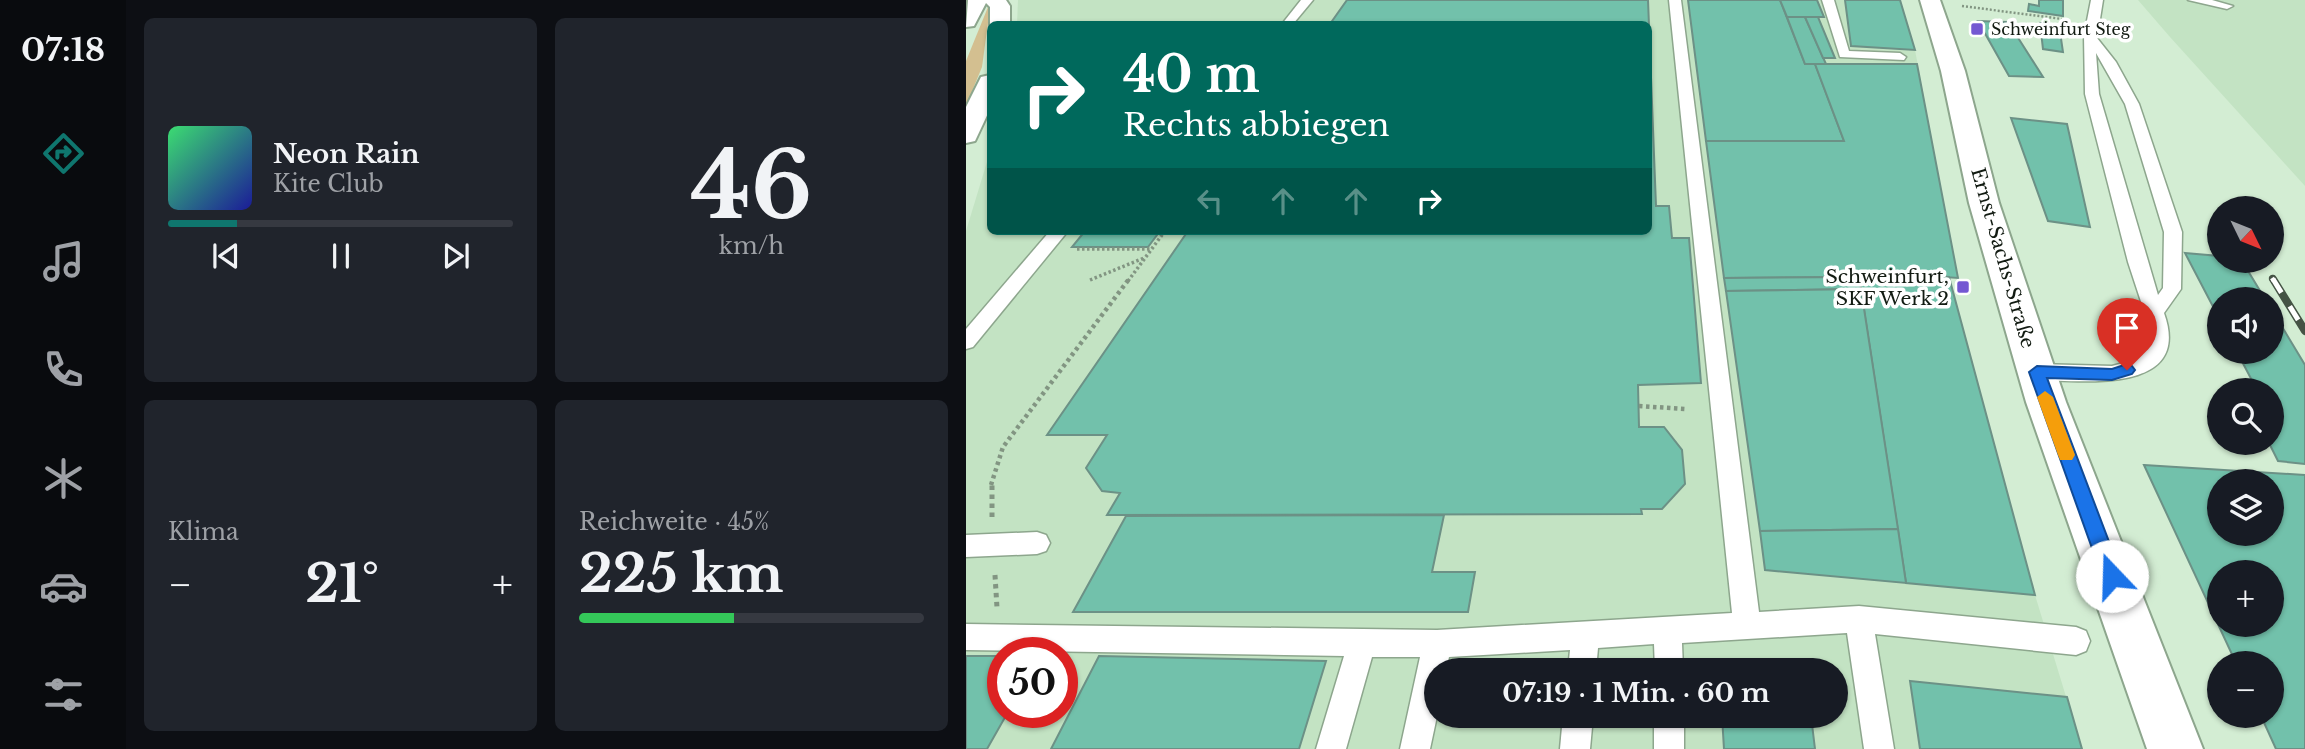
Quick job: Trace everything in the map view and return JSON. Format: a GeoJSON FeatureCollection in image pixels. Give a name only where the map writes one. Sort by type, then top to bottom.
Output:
{"type":"FeatureCollection","features":[{"type":"Feature","properties":{"kind":"main road"},"geometry":{"type":"LineString","coordinates":[[966,21],[978,0]]}},
{"type":"Feature","properties":{"kind":"main road"},"geometry":{"type":"LineString","coordinates":[[994,0],[1000,6],[999,21]]}},
{"type":"Feature","properties":{"kind":"main road","name":"Ernst-Sachs-Straße"},"geometry":{"type":"LineString","coordinates":[[1948,3],[1951,61],[1984,203],[2037,372],[2175,749]]}},
{"type":"Feature","properties":{"kind":"main road"},"geometry":{"type":"LineString","coordinates":[[966,135],[987,89]]}},
{"type":"Feature","properties":{"kind":"lane"},"geometry":{"type":"LineString","coordinates":[[1290,21],[1307,0]]}},
{"type":"Feature","properties":{"kind":"lane"},"geometry":{"type":"LineString","coordinates":[[1675,0],[1747,626]]}},
{"type":"Feature","properties":{"kind":"lane"},"geometry":{"type":"LineString","coordinates":[[1828,0],[1844,54],[1900,57]]}},
{"type":"Feature","properties":{"kind":"lane"},"geometry":{"type":"LineString","coordinates":[[2037,372],[2112,374],[2142,366],[2158,348],[2161,332],[2137,261],[2092,94],[2090,36],[2097,0]]}},
{"type":"Feature","properties":{"kind":"lane"},"geometry":{"type":"LineString","coordinates":[[2194,0],[2227,6]]}},
{"type":"Feature","properties":{"kind":"lane"},"geometry":{"type":"LineString","coordinates":[[2090,36],[2110,62],[2132,104],[2173,232],[2172,289],[2155,311]]}},
{"type":"Feature","properties":{"kind":"lane"},"geometry":{"type":"LineString","coordinates":[[966,342],[1056,235]]}},
{"type":"Feature","properties":{"kind":"lane"},"geometry":{"type":"LineString","coordinates":[[966,546],[1037,543]]}},
{"type":"Feature","properties":{"kind":"lane"},"geometry":{"type":"LineString","coordinates":[[1859,619],[1879,749]]}},
{"type":"Feature","properties":{"kind":"lane"},"geometry":{"type":"LineString","coordinates":[[966,638],[1437,644],[1859,619],[2076,641]]}},
{"type":"Feature","properties":{"kind":"lane"},"geometry":{"type":"LineString","coordinates":[[1668,631],[1669,658]]}},
{"type":"Feature","properties":{"kind":"lane"},"geometry":{"type":"LineString","coordinates":[[1583,658],[1586,635]]}},
{"type":"Feature","properties":{"kind":"lane"},"geometry":{"type":"LineString","coordinates":[[1331,749],[1362,643]]}},
{"type":"Feature","properties":{"kind":"lane"},"geometry":{"type":"LineString","coordinates":[[1415,749],[1437,644]]}},
{"type":"Feature","properties":{"kind":"lane"},"geometry":{"type":"LineString","coordinates":[[1575,749],[1577,728]]}},
{"type":"Feature","properties":{"kind":"lane"},"geometry":{"type":"LineString","coordinates":[[1669,728],[1669,749]]}},
{"type":"Feature","properties":{"kind":"path"},"geometry":{"type":"LineString","coordinates":[[1948,3],[2062,19]]}},
{"type":"Feature","properties":{"kind":"path"},"geometry":{"type":"LineString","coordinates":[[998,614],[991,487],[1003,447],[1162,235]]}},
{"type":"Feature","properties":{"kind":"path"},"geometry":{"type":"LineString","coordinates":[[1074,250],[1152,249]]}},
{"type":"Feature","properties":{"kind":"path"},"geometry":{"type":"LineString","coordinates":[[1090,280],[1145,258]]}},
{"type":"Feature","properties":{"kind":"path"},"geometry":{"type":"LineString","coordinates":[[1639,405],[1685,409]]}},
{"type":"Feature","properties":{"kind":"shaded area"},"geometry":{"type":"Polygon","coordinates":[[[1018,0],[1900,0],[1915,50],[1958,278],[1949,278],[2035,595],[2082,749],[966,749],[966,231],[987,162],[987,235],[1652,235],[1652,21],[1017,21],[1018,0]]]}},
{"type":"Feature","properties":{"kind":"shaded area"},"geometry":{"type":"Polygon","coordinates":[[[2138,0],[2305,0],[2305,186],[2170,37],[2138,0]]]}},
{"type":"Feature","properties":{"kind":"shaded area"},"geometry":{"type":"Polygon","coordinates":[[[988,7],[982,67],[966,106],[966,61],[988,7]]]}},
{"type":"Feature","properties":{"kind":"building"},"geometry":{"type":"Polygon","coordinates":[[[1347,0],[1648,0],[1649,21],[1332,21],[1347,0]]]}},
{"type":"Feature","properties":{"kind":"building"},"geometry":{"type":"Polygon","coordinates":[[[1688,0],[1780,0],[1805,64],[1815,64],[1844,141],[1706,141],[1688,0]]]}},
{"type":"Feature","properties":{"kind":"building"},"geometry":{"type":"Polygon","coordinates":[[[1780,0],[1817,0],[1824,17],[1787,17],[1780,0]]]}},
{"type":"Feature","properties":{"kind":"building"},"geometry":{"type":"Polygon","coordinates":[[[1845,0],[1900,0],[1915,50],[1851,46],[1845,0]]]}},
{"type":"Feature","properties":{"kind":"building"},"geometry":{"type":"Polygon","coordinates":[[[2039,0],[2063,0],[2063,16],[2028,11],[2029,4],[2039,6],[2039,0]]]}},
{"type":"Feature","properties":{"kind":"building"},"geometry":{"type":"Polygon","coordinates":[[[1787,17],[1805,17],[1826,64],[1805,64],[1787,17]]]}},
{"type":"Feature","properties":{"kind":"building"},"geometry":{"type":"Polygon","coordinates":[[[1805,17],[1818,17],[1835,58],[1823,58],[1805,17]]]}},
{"type":"Feature","properties":{"kind":"building"},"geometry":{"type":"Polygon","coordinates":[[[1978,21],[2008,22],[2043,77],[2009,76],[1978,21]]]}},
{"type":"Feature","properties":{"kind":"building"},"geometry":{"type":"Polygon","coordinates":[[[2040,23],[2059,25],[2063,52],[2043,49],[2040,23]]]}},
{"type":"Feature","properties":{"kind":"building"},"geometry":{"type":"Polygon","coordinates":[[[1815,64],[1917,64],[1958,278],[1858,271],[1859,277],[1724,278],[1706,141],[1844,141],[1815,64]]]}},
{"type":"Feature","properties":{"kind":"building"},"geometry":{"type":"Polygon","coordinates":[[[1652,103],[1656,206],[1669,206],[1672,238],[1689,238],[1701,383],[1638,385],[1639,427],[1664,427],[1682,450],[1685,484],[1662,509],[1641,509],[1642,514],[1107,515],[1120,493],[1102,491],[1086,468],[1107,435],[1047,435],[1185,235],[1652,235],[1652,103]]]}},
{"type":"Feature","properties":{"kind":"building"},"geometry":{"type":"Polygon","coordinates":[[[2011,118],[2067,124],[2090,227],[2048,221],[2011,118]]]}},
{"type":"Feature","properties":{"kind":"building"},"geometry":{"type":"Polygon","coordinates":[[[1082,235],[1157,235],[1148,247],[1072,247],[1082,235]]]}},
{"type":"Feature","properties":{"kind":"building"},"geometry":{"type":"Polygon","coordinates":[[[2185,253],[2207,255],[2207,273],[2249,273],[2258,287],[2207,287],[2207,295],[2185,253]]]}},
{"type":"Feature","properties":{"kind":"building"},"geometry":{"type":"Polygon","coordinates":[[[1858,271],[1949,277],[2035,595],[1906,583],[1858,271]]]}},
{"type":"Feature","properties":{"kind":"building"},"geometry":{"type":"Polygon","coordinates":[[[1859,277],[1861,289],[1726,291],[1724,278],[1859,277]]]}},
{"type":"Feature","properties":{"kind":"building"},"geometry":{"type":"Polygon","coordinates":[[[1861,289],[1898,529],[1760,531],[1726,291],[1861,289]]]}},
{"type":"Feature","properties":{"kind":"building"},"geometry":{"type":"Polygon","coordinates":[[[2284,330],[2305,365],[2305,464],[2278,461],[2275,455],[2284,455],[2284,378],[2251,378],[2243,364],[2284,364],[2284,330]]]}},
{"type":"Feature","properties":{"kind":"building"},"geometry":{"type":"Polygon","coordinates":[[[2144,465],[2208,469],[2207,546],[2284,546],[2284,474],[2305,475],[2305,749],[2276,749],[2266,728],[2284,728],[2284,651],[2230,651],[2224,637],[2284,637],[2284,560],[2207,560],[2207,601],[2144,465]]]}},
{"type":"Feature","properties":{"kind":"building"},"geometry":{"type":"Polygon","coordinates":[[[1444,515],[1432,572],[1475,572],[1468,612],[1073,612],[1126,516],[1444,515]]]}},
{"type":"Feature","properties":{"kind":"building"},"geometry":{"type":"Polygon","coordinates":[[[1898,529],[1906,583],[1765,570],[1760,531],[1898,529]]]}},
{"type":"Feature","properties":{"kind":"building"},"geometry":{"type":"Polygon","coordinates":[[[966,656],[987,656],[987,728],[999,728],[987,749],[966,749],[966,656]]]}},
{"type":"Feature","properties":{"kind":"building"},"geometry":{"type":"Polygon","coordinates":[[[1099,656],[1326,661],[1299,749],[1051,749],[1062,728],[1078,728],[1078,697],[1099,656]]]}},
{"type":"Feature","properties":{"kind":"building"},"geometry":{"type":"Polygon","coordinates":[[[1910,681],[2067,697],[2082,749],[1920,749],[1910,681]]]}},
{"type":"Feature","properties":{"kind":"building"},"geometry":{"type":"Polygon","coordinates":[[[1723,728],[1812,728],[1815,749],[1724,749],[1723,728]]]}},
{"type":"Feature","properties":{"kind":"railway"},"geometry":{"type":"LineString","coordinates":[[2273,279],[2305,331]]}},
{"type":"Feature","properties":{"kind":"slow traffic"},"geometry":{"type":"LineString","coordinates":[[2045,397],[2066,455]]}},
{"type":"Feature","properties":{"kind":"place","name":"Schweinfurt Steg"},"geometry":{"type":"Point","coordinates":[1977,29]}},
{"type":"Feature","properties":{"kind":"place","name":"Schweinfurt, SKF Werk 2"},"geometry":{"type":"Point","coordinates":[1963,287]}},
{"type":"Feature","properties":{"kind":"route"},"geometry":{"type":"LineString","coordinates":[[2112,576],[2037,372],[2112,374],[2127,370]]}}]}
